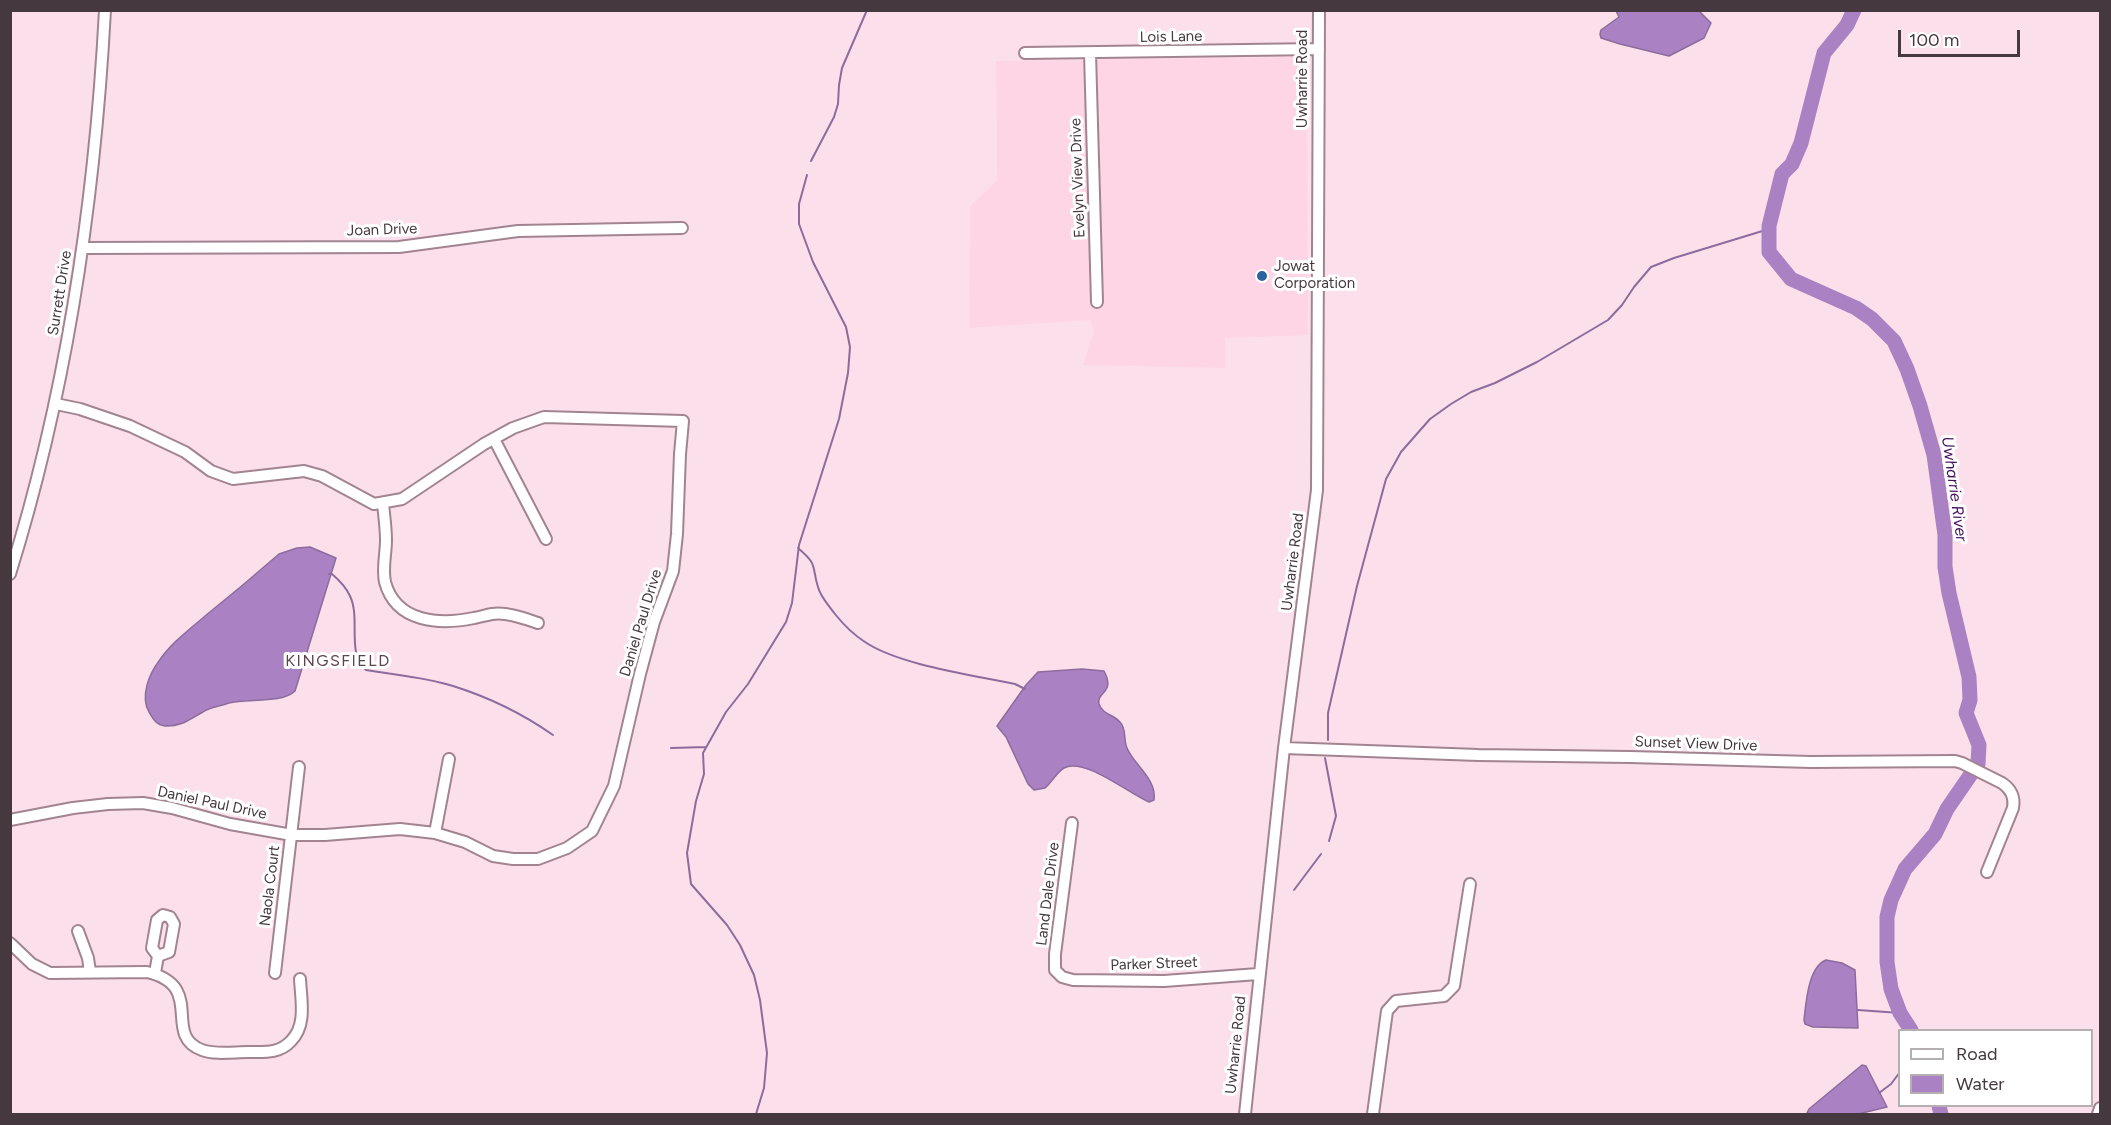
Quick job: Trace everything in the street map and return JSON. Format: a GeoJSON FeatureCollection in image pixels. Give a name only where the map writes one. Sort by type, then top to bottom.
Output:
{"type":"FeatureCollection","features":[{"type":"Feature","properties":{"kind":"street","name":"Surrett Drive"},"geometry":{"type":"LineString","coordinates":[[10,574],[32,505],[56,404],[71,326],[82,248],[102,61],[105,10]]}},
{"type":"Feature","properties":{"kind":"street","name":"Uwharrie Road"},"geometry":{"type":"LineString","coordinates":[[1245,1114],[1258,974],[1284,748],[1317,490],[1319,10]]}},
{"type":"Feature","properties":{"kind":"street","name":"Lois Lane"},"geometry":{"type":"LineString","coordinates":[[1025,53],[1318,50]]}},
{"type":"Feature","properties":{"kind":"street","name":"Evelyn View Drive"},"geometry":{"type":"LineString","coordinates":[[1090,53],[1097,302]]}},
{"type":"Feature","properties":{"kind":"street","name":"Joan Drive"},"geometry":{"type":"LineString","coordinates":[[82,248],[399,247],[518,231],[682,228]]}},
{"type":"Feature","properties":{"kind":"street"},"geometry":{"type":"LineString","coordinates":[[56,404],[80,409],[130,426],[185,452],[211,471],[233,479],[304,471],[322,476],[374,504],[383,503],[386,541],[383,571],[386,585],[396,603],[409,615],[438,622],[473,619],[493,614],[514,615],[538,623]]}},
{"type":"Feature","properties":{"kind":"street","name":"Daniel Paul Drive"},"geometry":{"type":"LineString","coordinates":[[10,820],[73,808],[142,803],[172,808],[230,824],[292,835],[325,835],[400,829],[435,833],[465,842],[493,856],[513,859],[538,859],[567,848],[592,831],[614,786],[645,653],[673,571],[683,421],[544,417],[513,428],[494,439],[402,500],[383,503]]}},
{"type":"Feature","properties":{"kind":"street"},"geometry":{"type":"LineString","coordinates":[[494,439],[546,539]]}},
{"type":"Feature","properties":{"kind":"street","name":"Sunset View Drive"},"geometry":{"type":"LineString","coordinates":[[1284,748],[1461,755],[1811,762],[1955,761],[1981,771],[2008,787],[2014,800],[1987,872]]}},
{"type":"Feature","properties":{"kind":"street"},"geometry":{"type":"LineString","coordinates":[[435,833],[449,759]]}},
{"type":"Feature","properties":{"kind":"street","name":"Naola Court"},"geometry":{"type":"LineString","coordinates":[[275,973],[299,767]]}},
{"type":"Feature","properties":{"kind":"street","name":"Land Dale Drive"},"geometry":{"type":"LineString","coordinates":[[1055,970],[1055,954],[1072,823]]}},
{"type":"Feature","properties":{"kind":"street"},"geometry":{"type":"LineString","coordinates":[[1373,1114],[1387,1011],[1396,1001],[1444,996],[1454,986],[1470,884]]}},
{"type":"Feature","properties":{"kind":"street"},"geometry":{"type":"LineString","coordinates":[[78,931],[88,958],[90,972]]}},
{"type":"Feature","properties":{"kind":"street"},"geometry":{"type":"LineString","coordinates":[[10,943],[32,964],[51,973],[147,972],[160,974],[178,989],[182,1028],[186,1039],[202,1051],[268,1052],[278,1051],[287,1046],[296,1037],[302,1018],[300,979]]}},
{"type":"Feature","properties":{"kind":"street"},"geometry":{"type":"LineString","coordinates":[[155,973],[158,956]]}},
{"type":"Feature","properties":{"kind":"street","name":"Parker Street"},"geometry":{"type":"LineString","coordinates":[[1055,970],[1062,977],[1073,980],[1164,981],[1258,974]]}},
{"type":"Feature","properties":{"kind":"street"},"geometry":{"type":"LineString","coordinates":[[2098,1114],[2100,1108]]}},
{"type":"Feature","properties":{"kind":"shaded area"},"geometry":{"type":"Polygon","coordinates":[[[1295,57],[1307,80],[1308,335],[1225,338],[1225,368],[1083,365],[1094,331],[1090,320],[969,328],[970,206],[997,180],[996,61],[1295,57]]]}},
{"type":"Feature","properties":{"kind":"water"},"geometry":{"type":"Polygon","coordinates":[[[1616,11],[1699,11],[1711,23],[1704,38],[1669,56],[1601,38],[1601,30],[1619,17],[1616,11]]]}},
{"type":"Feature","properties":{"kind":"water"},"geometry":{"type":"Polygon","coordinates":[[[310,547],[336,558],[295,691],[282,698],[236,702],[216,707],[176,725],[165,726],[157,723],[146,706],[147,686],[152,672],[169,648],[279,554],[297,548],[310,547]]]}},
{"type":"Feature","properties":{"kind":"water"},"geometry":{"type":"Polygon","coordinates":[[[1082,669],[1104,671],[1108,684],[1100,697],[1099,704],[1122,725],[1127,748],[1149,779],[1154,792],[1154,800],[1149,802],[1095,772],[1073,766],[1061,770],[1045,788],[1034,790],[1028,784],[1006,737],[997,726],[1038,672],[1082,669]]]}},
{"type":"Feature","properties":{"kind":"water"},"geometry":{"type":"Polygon","coordinates":[[[1826,960],[1842,963],[1855,970],[1858,1028],[1813,1027],[1805,1024],[1809,986],[1815,970],[1826,960]]]}},
{"type":"Feature","properties":{"kind":"water"},"geometry":{"type":"Polygon","coordinates":[[[1862,1065],[1866,1066],[1887,1107],[1858,1114],[1807,1113],[1809,1109],[1862,1065]]]}},
{"type":"Feature","properties":{"kind":"waterway"},"geometry":{"type":"LineString","coordinates":[[811,161],[834,117],[838,104],[842,68],[867,10]]}},
{"type":"Feature","properties":{"kind":"waterway","name":"Uwharrie River"},"geometry":{"type":"LineString","coordinates":[[1854,10],[1847,25],[1824,53],[1801,143],[1792,164],[1782,174],[1769,226],[1769,252],[1791,279],[1856,308],[1872,319],[1894,341],[1920,406],[1934,455],[1945,535],[1945,567],[1949,593],[1969,677],[1970,700],[1966,713],[1979,745],[1978,764],[1947,809],[1935,834],[1905,869],[1891,900],[1887,917],[1887,962],[1891,989],[1900,1013],[1910,1029]]}},
{"type":"Feature","properties":{"kind":"waterway"},"geometry":{"type":"LineString","coordinates":[[756,1114],[764,1088],[767,1053],[760,1000],[754,975],[740,945],[727,925],[691,884],[687,853],[696,801],[704,774],[703,753],[726,712],[748,684],[786,622],[792,603],[799,545],[839,419],[848,373],[850,347],[846,327],[813,262],[799,224],[799,204],[807,175]]}},
{"type":"Feature","properties":{"kind":"waterway"},"geometry":{"type":"LineString","coordinates":[[1328,740],[1328,713],[1357,586],[1386,479],[1401,452],[1430,419],[1451,404],[1471,392],[1537,362],[1608,320],[1651,267],[1769,229]]}},
{"type":"Feature","properties":{"kind":"waterway"},"geometry":{"type":"LineString","coordinates":[[798,548],[812,562],[819,590],[825,601],[845,625],[865,642],[879,650],[916,663],[1015,684],[1025,689]]}},
{"type":"Feature","properties":{"kind":"waterway"},"geometry":{"type":"LineString","coordinates":[[329,574],[340,581],[350,596],[353,605],[355,645],[360,663],[366,670],[432,680],[466,690],[517,713],[553,735]]}},
{"type":"Feature","properties":{"kind":"waterway"},"geometry":{"type":"LineString","coordinates":[[671,748],[706,747]]}},
{"type":"Feature","properties":{"kind":"waterway"},"geometry":{"type":"LineString","coordinates":[[1325,758],[1336,816],[1329,841]]}},
{"type":"Feature","properties":{"kind":"waterway"},"geometry":{"type":"LineString","coordinates":[[1294,890],[1321,854]]}},
{"type":"Feature","properties":{"kind":"waterway"},"geometry":{"type":"LineString","coordinates":[[1858,1010],[1900,1013]]}},
{"type":"Feature","properties":{"kind":"waterway"},"geometry":{"type":"LineString","coordinates":[[1879,1093],[1891,1084],[1898,1075]]}},
{"type":"Feature","properties":{"kind":"waterway","name":"Uwharrie River"},"geometry":{"type":"LineString","coordinates":[[1939,1107],[1941,1114]]}},
{"type":"Feature","properties":{"kind":"place","name":"Jowat Corporation"},"geometry":{"type":"Point","coordinates":[1262,276]}},
{"type":"Feature","properties":{"kind":"district","name":"KINGSFIELD"},"geometry":{"type":"Point","coordinates":[338,661]}}]}
